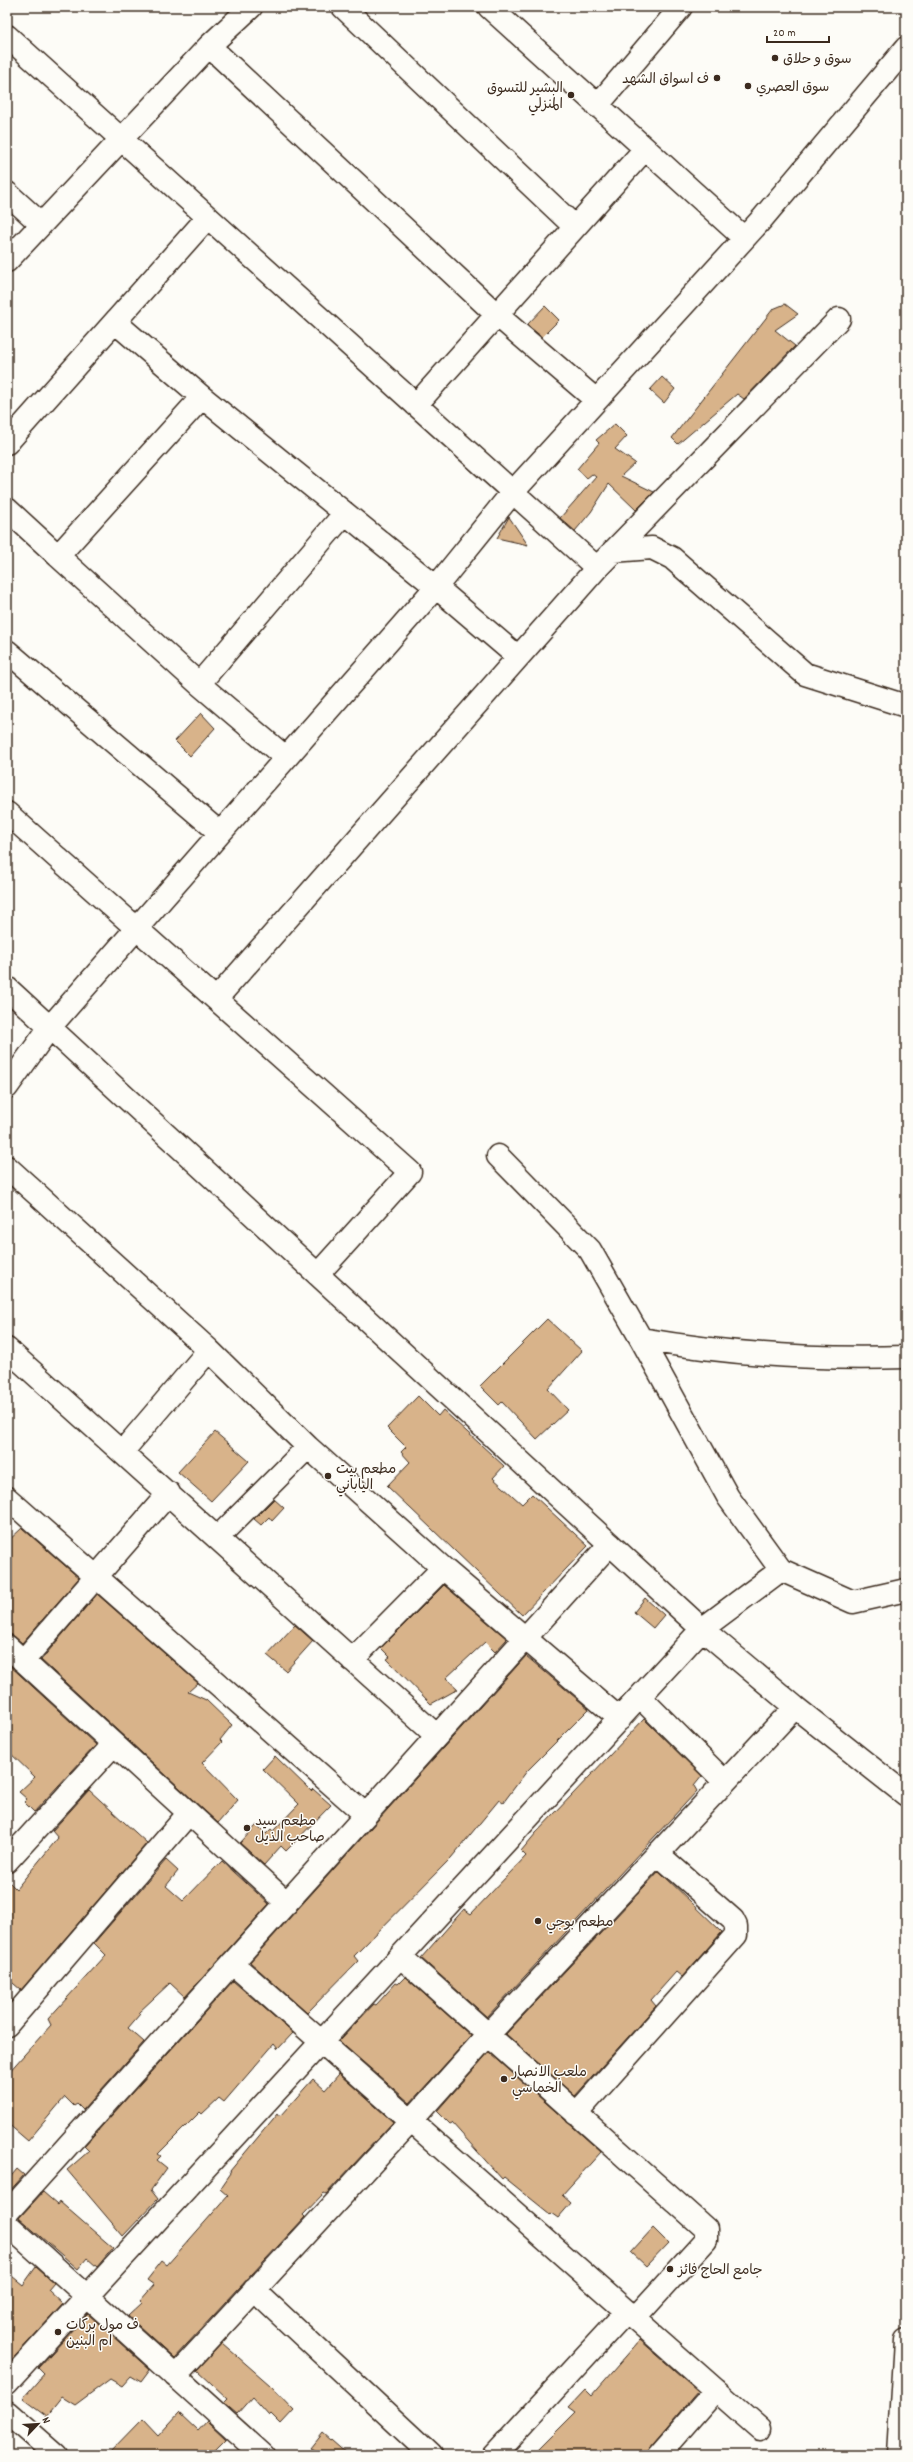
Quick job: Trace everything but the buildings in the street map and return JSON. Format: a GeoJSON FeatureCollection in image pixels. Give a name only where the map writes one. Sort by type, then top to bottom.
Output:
{"type":"FeatureCollection","features":[{"type":"Feature","properties":{"kind":"street"},"geometry":{"type":"LineString","coordinates":[[7,261],[209,46],[251,7]]}},
{"type":"Feature","properties":{"kind":"street"},"geometry":{"type":"LineString","coordinates":[[343,7],[575,227]]}},
{"type":"Feature","properties":{"kind":"street"},"geometry":{"type":"LineString","coordinates":[[488,7],[744,238]]}},
{"type":"Feature","properties":{"kind":"street"},"geometry":{"type":"LineString","coordinates":[[597,106],[681,7]]}},
{"type":"Feature","properties":{"kind":"street"},"geometry":{"type":"LineString","coordinates":[[7,36],[512,493],[597,568]]}},
{"type":"Feature","properties":{"kind":"street"},"geometry":{"type":"LineString","coordinates":[[209,46],[497,315],[596,400]]}},
{"type":"Feature","properties":{"kind":"street"},"geometry":{"type":"LineString","coordinates":[[7,1087],[50,1027],[436,587],[512,493],[744,238],[906,48]]}},
{"type":"Feature","properties":{"kind":"street"},"geometry":{"type":"LineString","coordinates":[[416,405],[645,149]]}},
{"type":"Feature","properties":{"kind":"street"},"geometry":{"type":"LineString","coordinates":[[7,193],[41,224]]}},
{"type":"Feature","properties":{"kind":"street"},"geometry":{"type":"LineString","coordinates":[[7,443],[208,217]]}},
{"type":"Feature","properties":{"kind":"street"},"geometry":{"type":"LineString","coordinates":[[217,998],[597,568],[838,319]]}},
{"type":"Feature","properties":{"kind":"street"},"geometry":{"type":"LineString","coordinates":[[115,322],[202,397],[436,587],[518,657]]}},
{"type":"Feature","properties":{"kind":"street"},"geometry":{"type":"LineString","coordinates":[[58,556],[202,397]]}},
{"type":"Feature","properties":{"kind":"street"},"geometry":{"type":"LineString","coordinates":[[7,509],[199,684],[286,758]]}},
{"type":"Feature","properties":{"kind":"street"},"geometry":{"type":"LineString","coordinates":[[199,684],[345,513]]}},
{"type":"Feature","properties":{"kind":"street"},"geometry":{"type":"LineString","coordinates":[[613,551],[652,548],[672,558],[805,674],[906,706]]}},
{"type":"Feature","properties":{"kind":"street"},"geometry":{"type":"LineString","coordinates":[[7,651],[220,833]]}},
{"type":"Feature","properties":{"kind":"street"},"geometry":{"type":"LineString","coordinates":[[7,813],[136,929],[217,998],[410,1172],[318,1274]]}},
{"type":"Feature","properties":{"kind":"street"},"geometry":{"type":"LineString","coordinates":[[7,988],[702,1629],[795,1707],[906,1795]]}},
{"type":"Feature","properties":{"kind":"street"},"geometry":{"type":"LineString","coordinates":[[498,1156],[590,1250],[728,1497],[781,1570],[853,1602],[906,1590]]}},
{"type":"Feature","properties":{"kind":"street"},"geometry":{"type":"LineString","coordinates":[[7,1167],[209,1350],[308,1447],[443,1568],[620,1719]]}},
{"type":"Feature","properties":{"kind":"street"},"geometry":{"type":"LineString","coordinates":[[641,1339],[685,1346],[844,1360],[906,1357]]}},
{"type":"Feature","properties":{"kind":"street"},"geometry":{"type":"LineString","coordinates":[[7,1348],[437,1736]]}},
{"type":"Feature","properties":{"kind":"street"},"geometry":{"type":"LineString","coordinates":[[122,1452],[209,1350]]}},
{"type":"Feature","properties":{"kind":"street"},"geometry":{"type":"LineString","coordinates":[[218,1537],[308,1447]]}},
{"type":"Feature","properties":{"kind":"street"},"geometry":{"type":"LineString","coordinates":[[24,1661],[169,1493]]}},
{"type":"Feature","properties":{"kind":"street"},"geometry":{"type":"LineString","coordinates":[[7,1498],[366,1815]]}},
{"type":"Feature","properties":{"kind":"street"},"geometry":{"type":"LineString","coordinates":[[7,2212],[610,1544]]}},
{"type":"Feature","properties":{"kind":"street"},"geometry":{"type":"LineString","coordinates":[[352,1660],[443,1568]]}},
{"type":"Feature","properties":{"kind":"street"},"geometry":{"type":"LineString","coordinates":[[7,2383],[702,1629],[781,1570]]}},
{"type":"Feature","properties":{"kind":"street"},"geometry":{"type":"LineString","coordinates":[[7,1646],[287,1903]]}},
{"type":"Feature","properties":{"kind":"street"},"geometry":{"type":"LineString","coordinates":[[640,1697],[725,1782]]}},
{"type":"Feature","properties":{"kind":"street"},"geometry":{"type":"LineString","coordinates":[[175,2376],[411,2121],[488,2035],[795,1707]]}},
{"type":"Feature","properties":{"kind":"street"},"geometry":{"type":"LineString","coordinates":[[11,1847],[114,1744]]}},
{"type":"Feature","properties":{"kind":"street"},"geometry":{"type":"LineString","coordinates":[[7,2025],[189,1813]]}},
{"type":"Feature","properties":{"kind":"street"},"geometry":{"type":"LineString","coordinates":[[576,2114],[736,1935],[736,1926],[733,1920],[658,1854]]}},
{"type":"Feature","properties":{"kind":"street"},"geometry":{"type":"LineString","coordinates":[[401,1957],[576,2114],[704,2226],[707,2232],[706,2240],[494,2455]]}},
{"type":"Feature","properties":{"kind":"street"},"geometry":{"type":"LineString","coordinates":[[232,1963],[760,2429]]}},
{"type":"Feature","properties":{"kind":"street"},"geometry":{"type":"LineString","coordinates":[[7,2224],[263,2455]]}},
{"type":"Feature","properties":{"kind":"street"},"geometry":{"type":"LineString","coordinates":[[254,2290],[431,2455]]}},
{"type":"Feature","properties":{"kind":"street"},"geometry":{"type":"LineString","coordinates":[[899,2455],[906,2340]]}},
{"type":"Feature","properties":{"kind":"street"},"geometry":{"type":"LineString","coordinates":[[659,2455],[716,2390]]}},
{"type":"Feature","properties":{"kind":"street"},"geometry":{"type":"LineString","coordinates":[[7,2412],[56,2455]]}},
{"type":"Feature","properties":{"kind":"place","name":"سوق و حلاق"},"geometry":{"type":"Point","coordinates":[775,58]}},
{"type":"Feature","properties":{"kind":"place","name":"ف اسواق الشهد"},"geometry":{"type":"Point","coordinates":[717,78]}},
{"type":"Feature","properties":{"kind":"place","name":"سوق العصري"},"geometry":{"type":"Point","coordinates":[748,86]}},
{"type":"Feature","properties":{"kind":"place","name":"البشير للتسوق المنزلي"},"geometry":{"type":"Point","coordinates":[571,95]}},
{"type":"Feature","properties":{"kind":"place","name":"مطعم بيت الياباني"},"geometry":{"type":"Point","coordinates":[328,1476]}},
{"type":"Feature","properties":{"kind":"place","name":"مطعم سيد صاحب الذيل"},"geometry":{"type":"Point","coordinates":[247,1828]}},
{"type":"Feature","properties":{"kind":"place","name":"مطعم بوجي"},"geometry":{"type":"Point","coordinates":[538,1921]}},
{"type":"Feature","properties":{"kind":"place","name":"ملعب الانصار الخماسي"},"geometry":{"type":"Point","coordinates":[504,2079]}},
{"type":"Feature","properties":{"kind":"place","name":"جامع الحاج فائز"},"geometry":{"type":"Point","coordinates":[670,2269]}},
{"type":"Feature","properties":{"kind":"place","name":"ف مول بركات ام البنين"},"geometry":{"type":"Point","coordinates":[58,2332]}}]}
